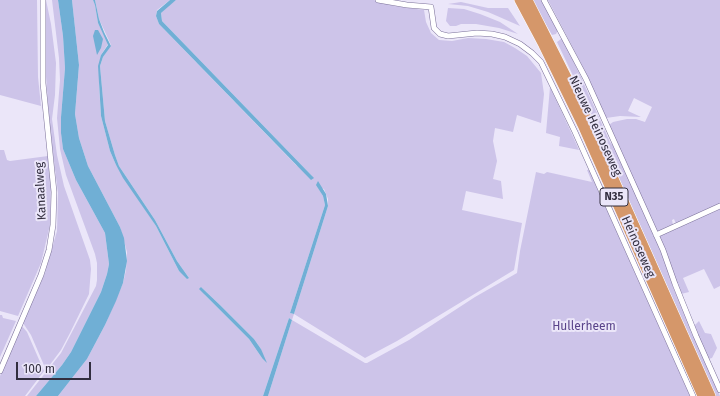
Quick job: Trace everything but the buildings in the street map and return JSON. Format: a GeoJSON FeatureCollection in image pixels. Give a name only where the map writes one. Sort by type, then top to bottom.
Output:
{"type":"FeatureCollection","features":[{"type":"Feature","properties":{"kind":"highway","name":"Nieuwe Heinoseweg"},"geometry":{"type":"LineString","coordinates":[[519,0],[582,125],[702,396]]}},
{"type":"Feature","properties":{"kind":"highway","name":"Nieuwe Heinoseweg"},"geometry":{"type":"LineString","coordinates":[[528,0],[582,107],[711,396]]}},
{"type":"Feature","properties":{"kind":"street","name":"Kanaalweg"},"geometry":{"type":"LineString","coordinates":[[0,371],[41,275],[50,245],[53,224],[54,192],[43,83],[43,0]]}},
{"type":"Feature","properties":{"kind":"street","name":"Heinoseweg"},"geometry":{"type":"LineString","coordinates":[[378,0],[430,7],[434,28],[440,34],[448,36],[477,33],[505,37],[532,52],[541,62],[575,132],[692,396]]}},
{"type":"Feature","properties":{"kind":"street","name":"Heinoseweg"},"geometry":{"type":"LineString","coordinates":[[544,0],[586,79],[656,235],[696,336],[720,390]]}},
{"type":"Feature","properties":{"kind":"street"},"geometry":{"type":"LineString","coordinates":[[656,235],[697,218],[720,206]]}},
{"type":"Feature","properties":{"kind":"green space"},"geometry":{"type":"Polygon","coordinates":[[[0,0],[37,0],[38,77],[41,106],[0,95],[0,0]]]}},
{"type":"Feature","properties":{"kind":"green space"},"geometry":{"type":"Polygon","coordinates":[[[46,0],[56,63],[55,95],[52,119],[57,155],[64,186],[90,260],[91,269],[89,294],[61,350],[46,370],[31,335],[23,323],[45,273],[57,231],[58,193],[50,130],[45,63],[46,0]]]}},
{"type":"Feature","properties":{"kind":"green space"},"geometry":{"type":"Polygon","coordinates":[[[52,0],[58,0],[63,36],[65,68],[61,133],[63,149],[76,180],[105,233],[109,264],[101,292],[71,352],[36,396],[27,396],[61,353],[96,286],[97,280],[97,263],[95,254],[66,175],[60,149],[57,118],[60,80],[59,58],[52,0]]]}},
{"type":"Feature","properties":{"kind":"green space"},"geometry":{"type":"Polygon","coordinates":[[[72,0],[93,0],[98,23],[108,44],[101,55],[99,74],[99,85],[101,116],[110,151],[116,165],[156,226],[179,271],[189,278],[177,261],[155,220],[119,166],[115,155],[105,121],[100,66],[103,57],[111,45],[99,19],[95,0],[170,0],[157,10],[156,16],[159,24],[296,165],[312,176],[162,21],[161,13],[166,7],[176,0],[374,0],[394,6],[424,10],[426,22],[431,33],[439,40],[452,41],[468,38],[504,42],[527,56],[541,73],[544,94],[541,123],[517,115],[513,132],[495,128],[493,141],[497,161],[493,179],[501,181],[503,199],[466,191],[462,210],[522,223],[514,270],[397,341],[365,358],[294,314],[292,320],[289,318],[263,396],[58,396],[87,359],[105,325],[123,283],[126,270],[127,252],[120,227],[88,166],[79,138],[75,114],[79,65],[72,0]],[[318,187],[323,196],[325,205],[290,313],[294,314],[328,206],[328,199],[324,189],[318,187]],[[201,287],[205,295],[249,339],[262,358],[261,349],[254,339],[201,287]]]}},
{"type":"Feature","properties":{"kind":"green space"},"geometry":{"type":"Polygon","coordinates":[[[532,0],[541,0],[558,30],[556,34],[552,35],[532,0]]]}},
{"type":"Feature","properties":{"kind":"green space"},"geometry":{"type":"Polygon","coordinates":[[[548,0],[720,0],[720,204],[676,224],[674,219],[672,220],[673,225],[658,232],[656,230],[609,125],[613,122],[627,119],[636,119],[645,122],[652,107],[634,98],[628,111],[641,117],[620,116],[606,118],[584,69],[548,0]]]}},
{"type":"Feature","properties":{"kind":"green space"},"geometry":{"type":"Polygon","coordinates":[[[461,2],[488,8],[508,8],[520,26],[488,12],[468,6],[448,4],[461,2]]]}},
{"type":"Feature","properties":{"kind":"green space"},"geometry":{"type":"Polygon","coordinates":[[[448,8],[464,9],[480,14],[500,22],[518,34],[499,28],[476,24],[450,26],[446,21],[448,8]]]}},
{"type":"Feature","properties":{"kind":"green space"},"geometry":{"type":"Polygon","coordinates":[[[563,39],[610,142],[615,148],[658,243],[674,289],[720,396],[716,396],[611,160],[604,141],[557,42],[563,39]]]}},
{"type":"Feature","properties":{"kind":"green space"},"geometry":{"type":"Polygon","coordinates":[[[550,87],[579,150],[559,146],[560,137],[546,133],[550,87]]]}},
{"type":"Feature","properties":{"kind":"green space"},"geometry":{"type":"Polygon","coordinates":[[[0,150],[4,150],[7,160],[10,161],[48,156],[51,184],[50,225],[41,263],[18,316],[0,311],[0,150]]]}},
{"type":"Feature","properties":{"kind":"green space","name":"Hullerheem"},"geometry":{"type":"Polygon","coordinates":[[[587,170],[589,170],[690,396],[268,396],[292,320],[367,363],[409,340],[475,297],[517,273],[536,172],[544,174],[547,172],[592,182],[587,170]]]}},
{"type":"Feature","properties":{"kind":"green space"},"geometry":{"type":"Polygon","coordinates":[[[720,208],[720,286],[714,289],[704,269],[683,278],[689,292],[681,294],[660,236],[720,208]]]}},
{"type":"Feature","properties":{"kind":"green space"},"geometry":{"type":"Polygon","coordinates":[[[0,315],[2,315],[3,318],[16,321],[0,357],[0,315]]]}},
{"type":"Feature","properties":{"kind":"green space"},"geometry":{"type":"Polygon","coordinates":[[[699,321],[705,333],[711,334],[717,348],[712,358],[708,359],[694,326],[699,321]]]}},
{"type":"Feature","properties":{"kind":"green space"},"geometry":{"type":"Polygon","coordinates":[[[21,325],[27,332],[44,371],[25,396],[0,396],[0,376],[21,325]]]}},
{"type":"Feature","properties":{"kind":"water"},"geometry":{"type":"Polygon","coordinates":[[[58,0],[72,0],[79,65],[75,114],[79,138],[88,166],[120,227],[124,238],[127,261],[123,283],[116,301],[87,359],[58,396],[36,396],[71,352],[101,292],[109,264],[105,233],[76,180],[63,149],[61,117],[65,68],[63,36],[58,0]]]}},
{"type":"Feature","properties":{"kind":"water"},"geometry":{"type":"Polygon","coordinates":[[[93,0],[95,0],[99,19],[111,46],[103,57],[100,66],[105,121],[115,155],[119,166],[155,220],[177,261],[189,278],[187,279],[179,271],[156,226],[123,178],[110,151],[101,116],[98,66],[101,55],[108,45],[98,23],[93,0]]]}},
{"type":"Feature","properties":{"kind":"water"},"geometry":{"type":"Polygon","coordinates":[[[170,0],[176,0],[161,13],[162,21],[314,178],[311,180],[159,24],[156,16],[157,11],[170,0]]]}},
{"type":"Feature","properties":{"kind":"water"},"geometry":{"type":"Polygon","coordinates":[[[95,30],[98,30],[103,39],[101,48],[97,55],[93,36],[95,30]]]}},
{"type":"Feature","properties":{"kind":"water"},"geometry":{"type":"Polygon","coordinates":[[[318,181],[326,194],[328,206],[294,314],[290,313],[325,205],[323,196],[316,185],[318,181]]]}},
{"type":"Feature","properties":{"kind":"water"},"geometry":{"type":"Polygon","coordinates":[[[201,287],[254,339],[261,349],[267,363],[249,339],[199,289],[201,287]]]}},
{"type":"Feature","properties":{"kind":"water"},"geometry":{"type":"Polygon","coordinates":[[[289,318],[292,320],[268,396],[263,396],[289,318]]]}}]}
